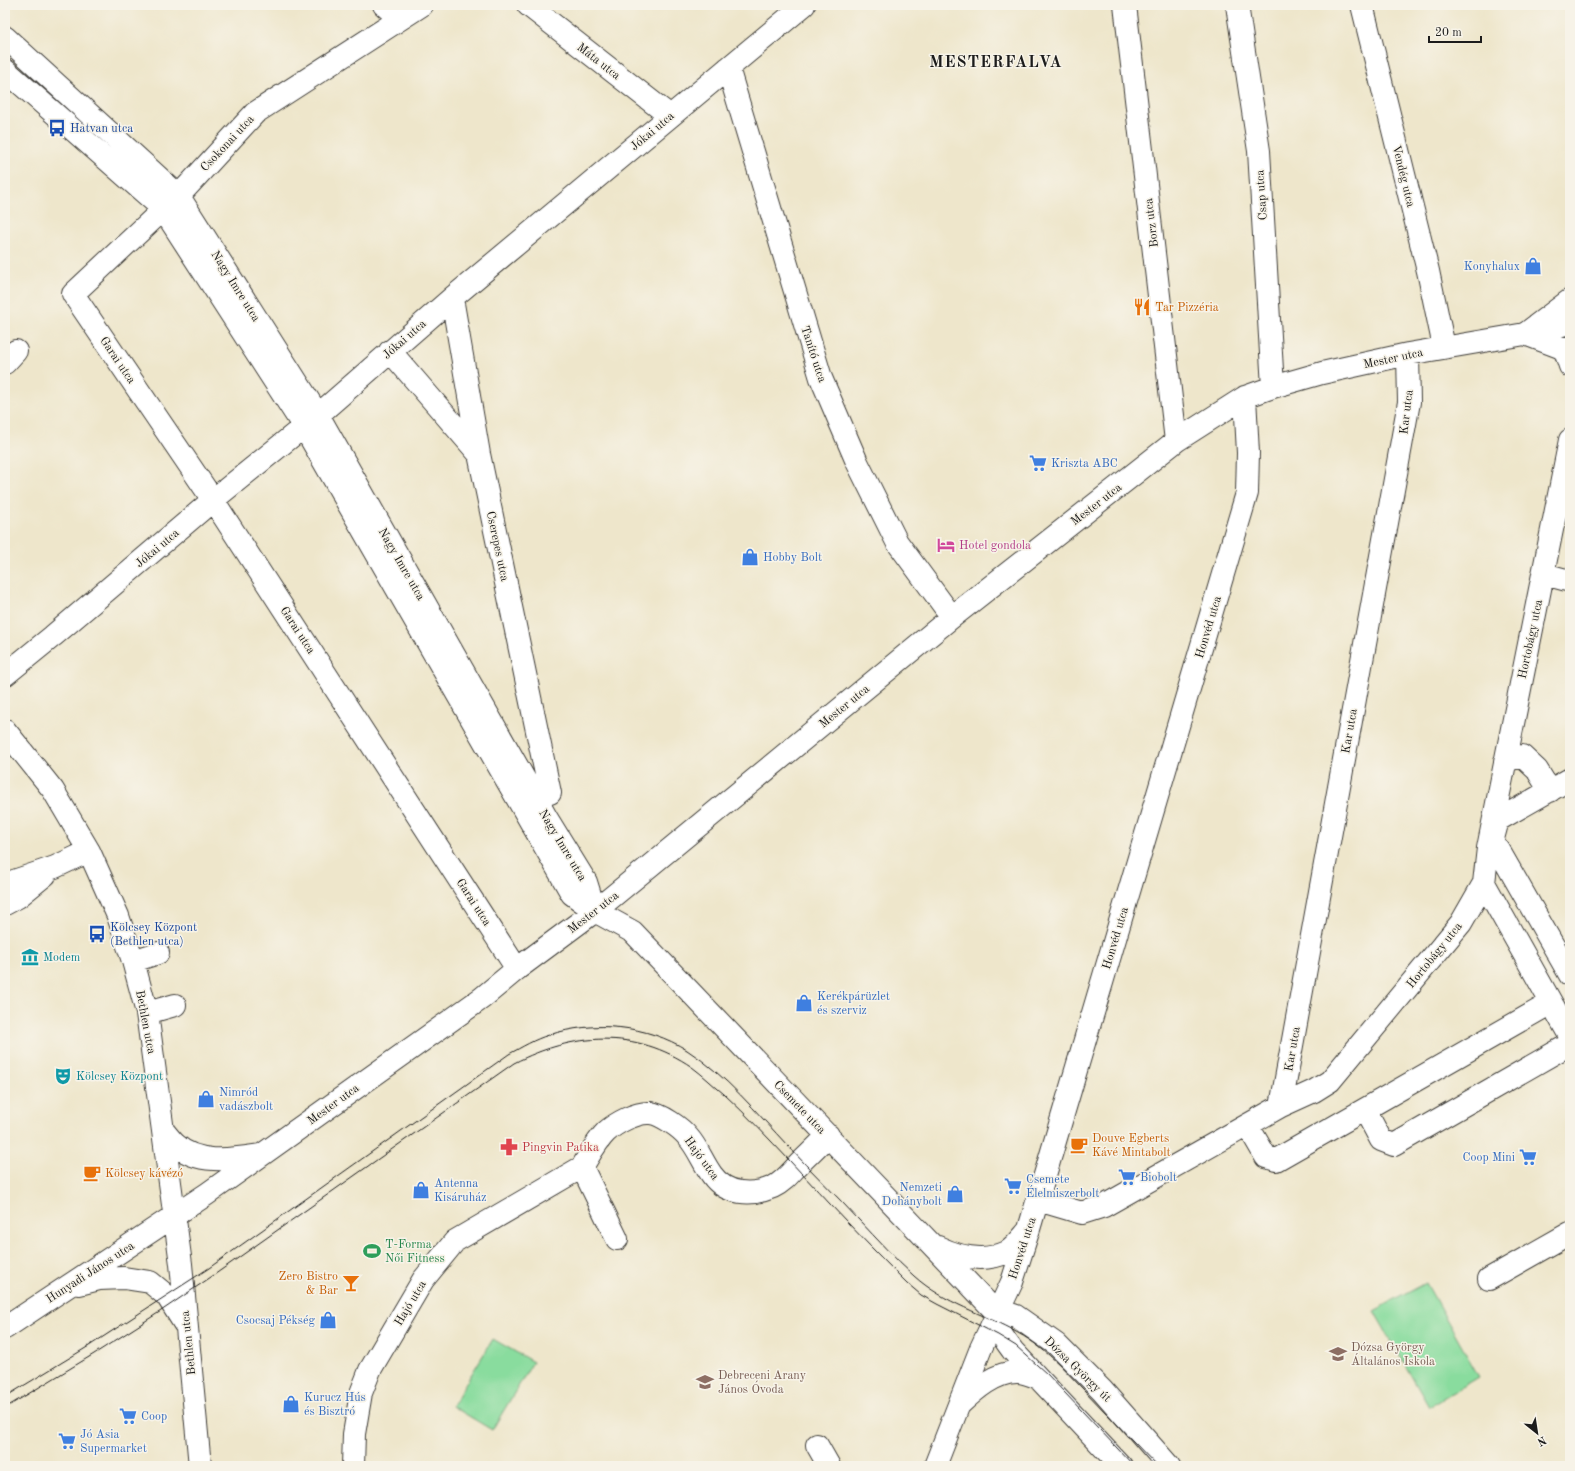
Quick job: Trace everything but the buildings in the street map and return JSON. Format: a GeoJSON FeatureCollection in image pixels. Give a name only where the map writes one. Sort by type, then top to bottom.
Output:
{"type":"FeatureCollection","features":[{"type":"Feature","properties":{"kind":"street","name":"Csokonai utca"},"geometry":{"type":"LineString","coordinates":[[73,294],[170,202],[255,113],[392,12],[422,5]]}},
{"type":"Feature","properties":{"kind":"street","name":"Máta utca"},"geometry":{"type":"LineString","coordinates":[[528,5],[552,12],[670,116]]}},
{"type":"Feature","properties":{"kind":"street","name":"Jókai utca"},"geometry":{"type":"LineString","coordinates":[[5,674],[53,636],[213,500],[311,421],[452,298],[804,5]]}},
{"type":"Feature","properties":{"kind":"street","name":"Borz utca"},"geometry":{"type":"LineString","coordinates":[[1125,5],[1176,441]]}},
{"type":"Feature","properties":{"kind":"street","name":"Csap utca"},"geometry":{"type":"LineString","coordinates":[[1237,5],[1259,151],[1273,386]]}},
{"type":"Feature","properties":{"kind":"street","name":"Vendég utca"},"geometry":{"type":"LineString","coordinates":[[1362,5],[1428,272],[1444,347]]}},
{"type":"Feature","properties":{"kind":"street","name":"Nagy Imre utca"},"geometry":{"type":"LineString","coordinates":[[5,37],[170,202],[311,421],[586,882],[595,911]]}},
{"type":"Feature","properties":{"kind":"street","name":"Tanító utca"},"geometry":{"type":"LineString","coordinates":[[728,68],[821,378],[857,462],[897,542],[952,617]]}},
{"type":"Feature","properties":{"kind":"street","name":"Nagy Imre utca"},"geometry":{"type":"LineString","coordinates":[[5,70],[170,202]]}},
{"type":"Feature","properties":{"kind":"street","name":"Garai utca"},"geometry":{"type":"LineString","coordinates":[[73,294],[213,500],[517,969]]}},
{"type":"Feature","properties":{"kind":"street","name":"Cserepes utca"},"geometry":{"type":"LineString","coordinates":[[452,298],[478,454],[550,793]]}},
{"type":"Feature","properties":{"kind":"street"},"geometry":{"type":"LineString","coordinates":[[1568,355],[1525,334],[1570,300]]}},
{"type":"Feature","properties":{"kind":"street","name":"Mester utca"},"geometry":{"type":"LineString","coordinates":[[175,1215],[207,1194],[482,998],[517,969],[595,911],[952,617],[1176,441],[1245,398],[1273,386],[1408,354],[1525,334],[1570,323]]}},
{"type":"Feature","properties":{"kind":"street"},"geometry":{"type":"LineString","coordinates":[[390,351],[478,454]]}},
{"type":"Feature","properties":{"kind":"street","name":"Kar utca"},"geometry":{"type":"LineString","coordinates":[[1281,1106],[1409,402],[1408,354]]}},
{"type":"Feature","properties":{"kind":"street","name":"Honvéd utca"},"geometry":{"type":"LineString","coordinates":[[935,1466],[981,1348],[1012,1282],[1029,1229],[1247,493],[1248,453],[1245,398]]}},
{"type":"Feature","properties":{"kind":"street","name":"Hortobágy utca"},"geometry":{"type":"LineString","coordinates":[[1038,1200],[1082,1213],[1104,1206],[1281,1106],[1314,1091],[1330,1081],[1462,923],[1484,883],[1505,761],[1570,440]]}},
{"type":"Feature","properties":{"kind":"street"},"geometry":{"type":"LineString","coordinates":[[1544,574],[1570,581]]}},
{"type":"Feature","properties":{"kind":"street","name":"Bethlen utca"},"geometry":{"type":"LineString","coordinates":[[5,730],[53,790],[89,851],[118,916],[147,1013],[175,1215],[200,1466]]}},
{"type":"Feature","properties":{"kind":"street"},"geometry":{"type":"LineString","coordinates":[[1505,761],[1522,756],[1537,770],[1550,791]]}},
{"type":"Feature","properties":{"kind":"street"},"geometry":{"type":"LineString","coordinates":[[1570,779],[1550,791],[1493,834],[1498,849],[1570,975]]}},
{"type":"Feature","properties":{"kind":"street"},"geometry":{"type":"LineString","coordinates":[[5,884],[55,867],[89,851]]}},
{"type":"Feature","properties":{"kind":"street"},"geometry":{"type":"LineString","coordinates":[[5,904],[18,897],[55,867]]}},
{"type":"Feature","properties":{"kind":"street"},"geometry":{"type":"LineString","coordinates":[[1484,883],[1570,1036]]}},
{"type":"Feature","properties":{"kind":"street","name":"Csemete utca"},"geometry":{"type":"LineString","coordinates":[[595,911],[633,932],[997,1313]]}},
{"type":"Feature","properties":{"kind":"street"},"geometry":{"type":"LineString","coordinates":[[133,962],[158,953]]}},
{"type":"Feature","properties":{"kind":"street"},"geometry":{"type":"LineString","coordinates":[[1248,1126],[1266,1157],[1276,1160],[1551,1003]]}},
{"type":"Feature","properties":{"kind":"street"},"geometry":{"type":"LineString","coordinates":[[147,1013],[175,1005]]}},
{"type":"Feature","properties":{"kind":"street"},"geometry":{"type":"LineString","coordinates":[[1365,1110],[1381,1140],[1394,1145],[1570,1044]]}},
{"type":"Feature","properties":{"kind":"street","name":"Hajó utca"},"geometry":{"type":"LineString","coordinates":[[353,1466],[354,1434],[364,1387],[370,1370],[423,1280],[455,1241],[582,1167],[592,1150],[606,1132],[633,1116],[650,1113],[665,1118],[688,1137],[713,1177],[724,1186],[737,1193],[756,1192],[773,1187],[785,1180],[828,1135]]}},
{"type":"Feature","properties":{"kind":"street"},"geometry":{"type":"LineString","coordinates":[[164,1130],[176,1145],[187,1153],[197,1156],[209,1159],[224,1160],[262,1155]]}},
{"type":"Feature","properties":{"kind":"street"},"geometry":{"type":"LineString","coordinates":[[582,1167],[617,1239]]}},
{"type":"Feature","properties":{"kind":"street","name":"Hunyadi János utca"},"geometry":{"type":"LineString","coordinates":[[5,1328],[175,1215]]}},
{"type":"Feature","properties":{"kind":"street"},"geometry":{"type":"LineString","coordinates":[[931,1244],[951,1254],[963,1257],[977,1258],[993,1256],[1008,1251],[1029,1229]]}},
{"type":"Feature","properties":{"kind":"street"},"geometry":{"type":"LineString","coordinates":[[1489,1279],[1570,1234]]}},
{"type":"Feature","properties":{"kind":"street"},"geometry":{"type":"LineString","coordinates":[[70,1286],[99,1279],[124,1278],[150,1282],[167,1296],[186,1327]]}},
{"type":"Feature","properties":{"kind":"street"},"geometry":{"type":"LineString","coordinates":[[997,1313],[999,1332],[1013,1351],[1121,1466]]}},
{"type":"Feature","properties":{"kind":"street","name":"Dózsa György út"},"geometry":{"type":"LineString","coordinates":[[997,1313],[1007,1313],[1016,1316],[1056,1344],[1102,1390],[1169,1466]]}},
{"type":"Feature","properties":{"kind":"street"},"geometry":{"type":"LineString","coordinates":[[959,1405],[975,1390],[1008,1373],[1026,1373],[1038,1378]]}},
{"type":"Feature","properties":{"kind":"street"},"geometry":{"type":"LineString","coordinates":[[816,1445],[829,1466]]}},
{"type":"Feature","properties":{"kind":"green space"},"geometry":{"type":"Polygon","coordinates":[[[1426,1283],[1479,1377],[1429,1407],[1374,1311],[1426,1283]]]}},
{"type":"Feature","properties":{"kind":"green space"},"geometry":{"type":"Polygon","coordinates":[[[493,1339],[533,1362],[492,1430],[452,1406],[493,1339]]]}},
{"type":"Feature","properties":{"kind":"tram line"},"geometry":{"type":"LineString","coordinates":[[5,1397],[89,1346],[209,1268],[509,1054],[529,1043],[566,1030],[602,1027],[620,1028],[638,1030],[671,1042],[687,1050],[715,1071],[740,1095],[886,1249],[914,1276],[938,1294],[964,1308],[1005,1326],[1024,1336],[1039,1347],[1059,1364],[1157,1466]]}},
{"type":"Feature","properties":{"kind":"tram line"},"geometry":{"type":"LineString","coordinates":[[5,1408],[158,1313],[514,1063],[559,1045],[604,1039],[626,1041],[648,1046],[670,1054],[696,1070],[749,1118],[862,1238],[907,1283],[921,1295],[1016,1346],[1047,1374],[1134,1466]]}},
{"type":"Feature","properties":{"kind":"place","name":"Hatvan utca"},"geometry":{"type":"Point","coordinates":[57,128]}},
{"type":"Feature","properties":{"kind":"place","name":"Konyhalux"},"geometry":{"type":"Point","coordinates":[1533,266]}},
{"type":"Feature","properties":{"kind":"place","name":"Tar Pizzéria"},"geometry":{"type":"Point","coordinates":[1142,307]}},
{"type":"Feature","properties":{"kind":"place","name":"Kriszta ABC"},"geometry":{"type":"Point","coordinates":[1038,463]}},
{"type":"Feature","properties":{"kind":"place","name":"Hotel gondola"},"geometry":{"type":"Point","coordinates":[946,545]}},
{"type":"Feature","properties":{"kind":"place","name":"Hobby Bolt"},"geometry":{"type":"Point","coordinates":[750,557]}},
{"type":"Feature","properties":{"kind":"place","name":"Kölcsey Központ (Bethlen utca)"},"geometry":{"type":"Point","coordinates":[97,934]}},
{"type":"Feature","properties":{"kind":"place","name":"Modem"},"geometry":{"type":"Point","coordinates":[30,957]}},
{"type":"Feature","properties":{"kind":"place","name":"Kerékpárüzlet és szerviz"},"geometry":{"type":"Point","coordinates":[804,1003]}},
{"type":"Feature","properties":{"kind":"place","name":"Kölcsey Központ"},"geometry":{"type":"Point","coordinates":[63,1076]}},
{"type":"Feature","properties":{"kind":"place","name":"Nimród vadászbolt"},"geometry":{"type":"Point","coordinates":[206,1099]}},
{"type":"Feature","properties":{"kind":"place","name":"Douve Egberts Kávé Mintabolt"},"geometry":{"type":"Point","coordinates":[1079,1145]}},
{"type":"Feature","properties":{"kind":"place","name":"Pingvin Patika"},"geometry":{"type":"Point","coordinates":[509,1147]}},
{"type":"Feature","properties":{"kind":"place","name":"Coop Mini"},"geometry":{"type":"Point","coordinates":[1528,1157]}},
{"type":"Feature","properties":{"kind":"place","name":"Kölcsey kávézó"},"geometry":{"type":"Point","coordinates":[92,1173]}},
{"type":"Feature","properties":{"kind":"place","name":"Biobolt"},"geometry":{"type":"Point","coordinates":[1127,1177]}},
{"type":"Feature","properties":{"kind":"place","name":"Csemete Élelmiszerbolt"},"geometry":{"type":"Point","coordinates":[1013,1186]}},
{"type":"Feature","properties":{"kind":"place","name":"Antenna Kisáruház"},"geometry":{"type":"Point","coordinates":[421,1190]}},
{"type":"Feature","properties":{"kind":"place","name":"Nemzeti Dohánybolt"},"geometry":{"type":"Point","coordinates":[955,1194]}},
{"type":"Feature","properties":{"kind":"place","name":"T-Forma Női Fitness"},"geometry":{"type":"Point","coordinates":[372,1251]}},
{"type":"Feature","properties":{"kind":"place","name":"Zero Bistro & Bar"},"geometry":{"type":"Point","coordinates":[351,1283]}},
{"type":"Feature","properties":{"kind":"place","name":"Csocsaj Pékség"},"geometry":{"type":"Point","coordinates":[328,1320]}},
{"type":"Feature","properties":{"kind":"place","name":"Dózsa György Általános Iskola"},"geometry":{"type":"Point","coordinates":[1338,1354]}},
{"type":"Feature","properties":{"kind":"place","name":"Debreceni Arany János Óvoda"},"geometry":{"type":"Point","coordinates":[705,1382]}},
{"type":"Feature","properties":{"kind":"place","name":"Kurucz Hús és Bisztró"},"geometry":{"type":"Point","coordinates":[291,1404]}},
{"type":"Feature","properties":{"kind":"place","name":"Coop"},"geometry":{"type":"Point","coordinates":[128,1416]}},
{"type":"Feature","properties":{"kind":"place","name":"Jó Asia Supermarket"},"geometry":{"type":"Point","coordinates":[67,1441]}},
{"type":"Feature","properties":{"kind":"district","name":"MESTERFALVA"},"geometry":{"type":"Point","coordinates":[996,61]}}]}
